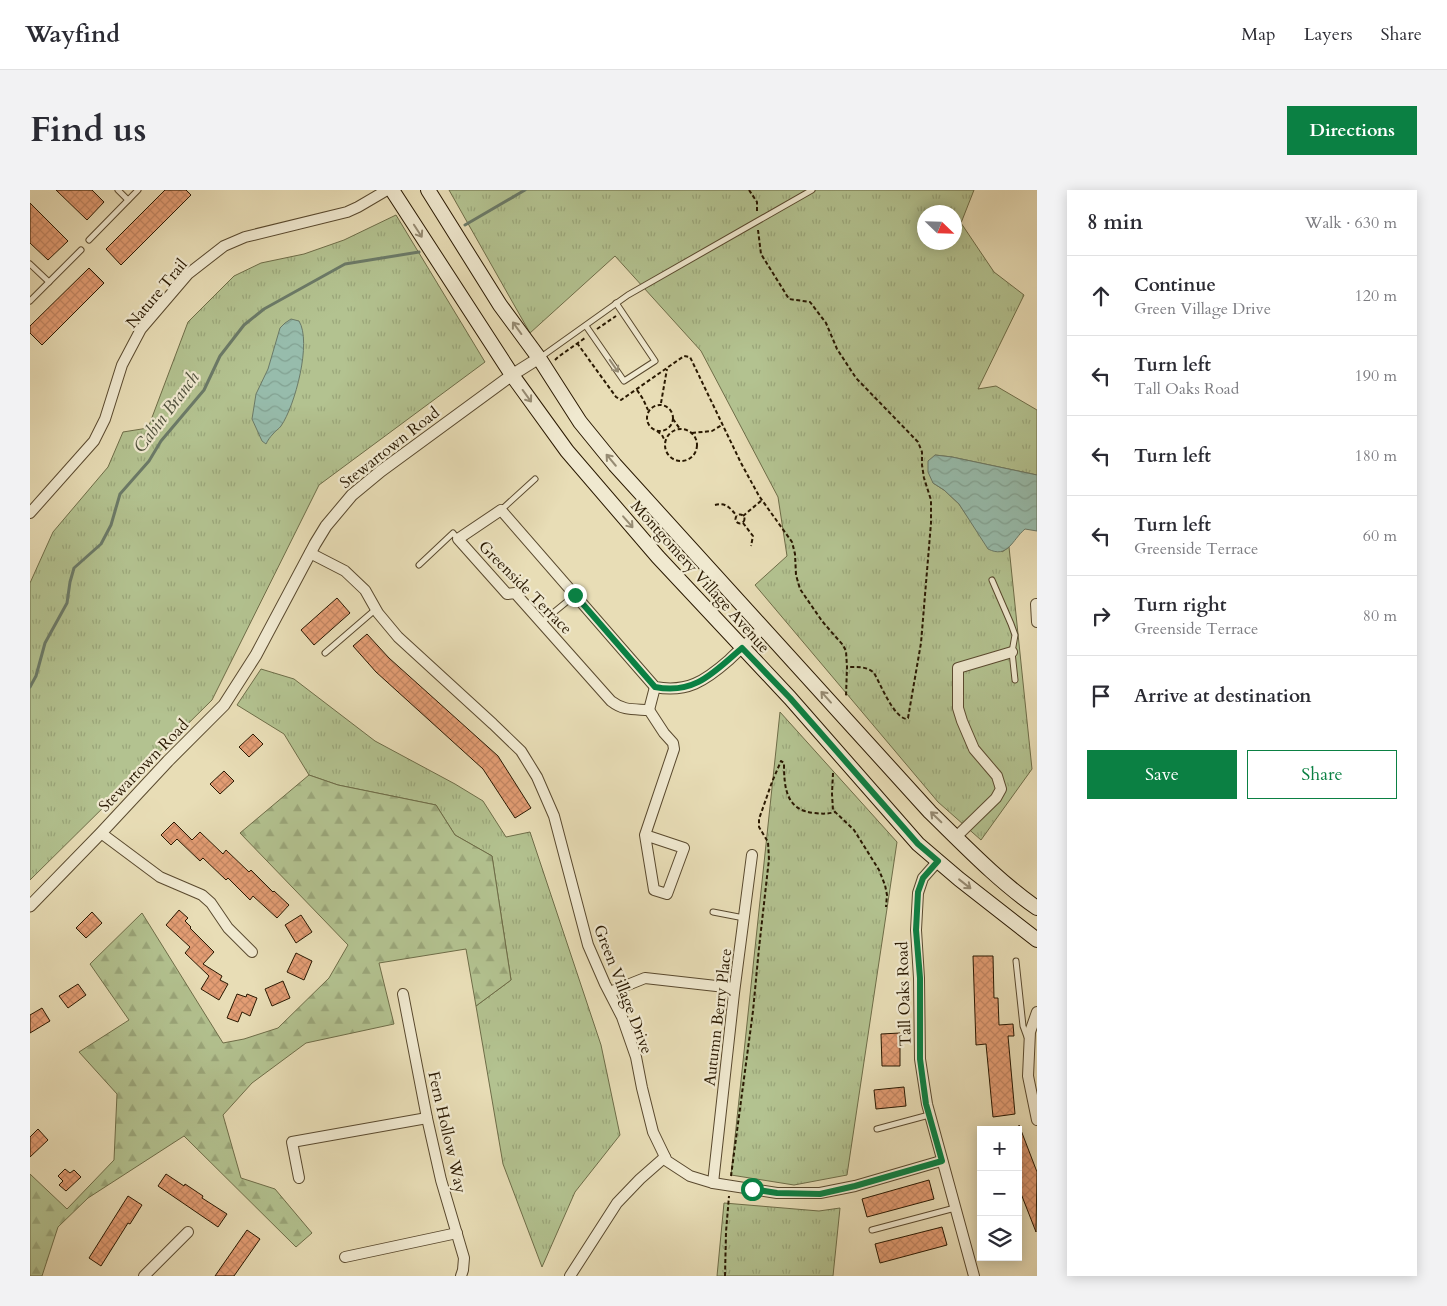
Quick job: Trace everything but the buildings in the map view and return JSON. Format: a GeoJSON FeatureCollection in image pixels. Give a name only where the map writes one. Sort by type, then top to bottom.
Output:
{"type":"FeatureCollection","features":[{"type":"Feature","properties":{"kind":"main road","name":"Montgomery Village Avenue"},"geometry":{"type":"LineString","coordinates":[[392,190],[512,375],[567,451],[658,557],[790,698],[918,844],[1037,940]]}},
{"type":"Feature","properties":{"kind":"main road","name":"Montgomery Village Avenue"},"geometry":{"type":"LineString","coordinates":[[428,190],[500,305],[539,358],[580,422],[616,465],[930,812],[1017,893],[1037,908]]}},
{"type":"Feature","properties":{"kind":"street","name":"Nature Trail"},"geometry":{"type":"LineString","coordinates":[[30,513],[94,441],[105,419],[122,365],[141,329],[188,274],[224,246],[245,237],[347,212],[387,190]]}},
{"type":"Feature","properties":{"kind":"street","name":"Stewartown Road"},"geometry":{"type":"LineString","coordinates":[[30,906],[224,705],[256,655],[326,526],[352,495],[381,471],[512,375],[539,358]]}},
{"type":"Feature","properties":{"kind":"street","name":"Greenside Terrace"},"geometry":{"type":"LineString","coordinates":[[649,710],[620,708],[515,593],[507,594],[458,539],[501,510],[655,687]]}},
{"type":"Feature","properties":{"kind":"street","name":"Green Village Drive"},"geometry":{"type":"LineString","coordinates":[[310,553],[345,571],[365,590],[376,609],[398,637],[521,751],[537,776],[554,816],[588,945],[622,1017],[636,1057],[653,1132],[667,1161],[690,1176],[713,1183],[777,1193],[820,1194],[942,1161]]}},
{"type":"Feature","properties":{"kind":"street"},"geometry":{"type":"LineString","coordinates":[[1037,604],[1037,622]]}},
{"type":"Feature","properties":{"kind":"street"},"geometry":{"type":"LineString","coordinates":[[645,835],[684,848],[667,894],[654,890],[645,835],[674,749],[673,743],[649,710],[655,687],[668,689],[691,686],[704,680],[764,628]]}},
{"type":"Feature","properties":{"kind":"street"},"geometry":{"type":"LineString","coordinates":[[956,837],[996,798],[1001,789],[997,776],[974,749],[962,721],[958,708],[958,668],[1012,652]]}},
{"type":"Feature","properties":{"kind":"street"},"geometry":{"type":"LineString","coordinates":[[101,832],[160,877],[202,895],[211,903],[228,928],[252,952]]}},
{"type":"Feature","properties":{"kind":"street","name":"Autumn Berry Place"},"geometry":{"type":"LineString","coordinates":[[713,1183],[734,988],[752,855]]}},
{"type":"Feature","properties":{"kind":"street","name":"Tall Oaks Road"},"geometry":{"type":"LineString","coordinates":[[938,861],[923,878],[918,892],[916,930],[920,978],[920,1059],[926,1104],[974,1276]]}},
{"type":"Feature","properties":{"kind":"street"},"geometry":{"type":"LineString","coordinates":[[610,992],[645,978],[734,988]]}},
{"type":"Feature","properties":{"kind":"street","name":"Fern Hollow Way"},"geometry":{"type":"LineString","coordinates":[[404,994],[427,1118],[464,1258],[461,1276]]}},
{"type":"Feature","properties":{"kind":"street"},"geometry":{"type":"LineString","coordinates":[[1036,1018],[1030,1032],[1028,1076],[1037,1120]]}},
{"type":"Feature","properties":{"kind":"street"},"geometry":{"type":"LineString","coordinates":[[299,1178],[292,1142],[427,1118]]}},
{"type":"Feature","properties":{"kind":"street"},"geometry":{"type":"LineString","coordinates":[[570,1276],[617,1203],[665,1157]]}},
{"type":"Feature","properties":{"kind":"street"},"geometry":{"type":"LineString","coordinates":[[144,1276],[188,1232]]}},
{"type":"Feature","properties":{"kind":"street"},"geometry":{"type":"LineString","coordinates":[[345,1257],[457,1233]]}},
{"type":"Feature","properties":{"kind":"lane"},"geometry":{"type":"LineString","coordinates":[[118,190],[128,200]]}},
{"type":"Feature","properties":{"kind":"lane"},"geometry":{"type":"LineString","coordinates":[[89,240],[138,190]]}},
{"type":"Feature","properties":{"kind":"lane","name":"Stewartown Road"},"geometry":{"type":"LineString","coordinates":[[539,358],[616,303],[812,190]]}},
{"type":"Feature","properties":{"kind":"lane"},"geometry":{"type":"LineString","coordinates":[[30,300],[81,250]]}},
{"type":"Feature","properties":{"kind":"lane"},"geometry":{"type":"LineString","coordinates":[[30,264],[49,282]]}},
{"type":"Feature","properties":{"kind":"lane"},"geometry":{"type":"LineString","coordinates":[[586,326],[624,381],[655,361],[616,303]]}},
{"type":"Feature","properties":{"kind":"lane"},"geometry":{"type":"LineString","coordinates":[[501,510],[534,478]]}},
{"type":"Feature","properties":{"kind":"lane"},"geometry":{"type":"LineString","coordinates":[[419,566],[453,533],[458,539]]}},
{"type":"Feature","properties":{"kind":"lane"},"geometry":{"type":"LineString","coordinates":[[992,580],[1015,635],[1012,652],[1015,680]]}},
{"type":"Feature","properties":{"kind":"lane"},"geometry":{"type":"LineString","coordinates":[[542,622],[575,595]]}},
{"type":"Feature","properties":{"kind":"lane"},"geometry":{"type":"LineString","coordinates":[[325,654],[376,609]]}},
{"type":"Feature","properties":{"kind":"lane"},"geometry":{"type":"LineString","coordinates":[[713,912],[744,918]]}},
{"type":"Feature","properties":{"kind":"lane"},"geometry":{"type":"LineString","coordinates":[[1016,961],[1022,1026],[1030,1042]]}},
{"type":"Feature","properties":{"kind":"lane"},"geometry":{"type":"LineString","coordinates":[[877,1129],[929,1115]]}},
{"type":"Feature","properties":{"kind":"lane"},"geometry":{"type":"LineString","coordinates":[[872,1230],[955,1208]]}},
{"type":"Feature","properties":{"kind":"path"},"geometry":{"type":"LineString","coordinates":[[748,190],[757,202],[761,254],[789,299],[810,302],[826,322],[837,349],[856,378],[918,442],[921,448],[924,478],[931,500],[931,523],[921,643],[908,718],[902,718],[893,708],[871,670],[847,667]]}},
{"type":"Feature","properties":{"kind":"path"},"geometry":{"type":"LineString","coordinates":[[554,363],[556,358],[622,312]]}},
{"type":"Feature","properties":{"kind":"path"},"geometry":{"type":"LineString","coordinates":[[577,343],[618,399],[621,400],[684,356],[690,357],[740,463],[762,500],[786,531],[792,542],[798,582],[808,601],[846,651],[846,696]]}},
{"type":"Feature","properties":{"kind":"path"},"geometry":{"type":"LineString","coordinates":[[661,404],[667,369]]}},
{"type":"Feature","properties":{"kind":"path"},"geometry":{"type":"LineString","coordinates":[[637,390],[648,411]]}},
{"type":"Feature","properties":{"kind":"path"},"geometry":{"type":"LineString","coordinates":[[673,419],[668,429],[658,431],[652,429],[646,418],[648,411],[652,407],[661,404],[671,410],[673,419],[680,429]]}},
{"type":"Feature","properties":{"kind":"path"},"geometry":{"type":"LineString","coordinates":[[692,433],[712,430],[722,425]]}},
{"type":"Feature","properties":{"kind":"path"},"geometry":{"type":"LineString","coordinates":[[658,431],[665,441],[669,457],[676,461],[692,458],[697,447],[696,439],[692,433],[684,429],[674,430],[665,441]]}},
{"type":"Feature","properties":{"kind":"path"},"geometry":{"type":"LineString","coordinates":[[751,546],[753,536],[743,522],[744,516],[762,500]]}},
{"type":"Feature","properties":{"kind":"path"},"geometry":{"type":"LineString","coordinates":[[715,505],[722,504],[728,506],[737,516]]}},
{"type":"Feature","properties":{"kind":"path"},"geometry":{"type":"LineString","coordinates":[[737,516],[740,514],[744,516]]}},
{"type":"Feature","properties":{"kind":"path"},"geometry":{"type":"LineString","coordinates":[[737,516],[735,519],[737,523],[743,522]]}},
{"type":"Feature","properties":{"kind":"path"},"geometry":{"type":"LineString","coordinates":[[725,1276],[730,1186],[753,1011],[769,859],[768,842],[759,827],[759,819],[781,761],[784,763],[787,793],[794,805],[806,812],[820,814],[835,812]]}},
{"type":"Feature","properties":{"kind":"path"},"geometry":{"type":"LineString","coordinates":[[833,773],[832,806],[835,812],[854,830],[879,870],[886,885],[886,906]]}},
{"type":"Feature","properties":{"kind":"green space"},"geometry":{"type":"Polygon","coordinates":[[[449,190],[974,190],[962,220],[962,205],[917,205],[917,250],[962,250],[962,224],[994,272],[1024,295],[978,389],[996,386],[1037,410],[1037,475],[935,455],[933,483],[959,504],[974,526],[1002,552],[1009,547],[1032,769],[981,840],[938,802],[755,585],[787,556],[778,497],[701,351],[615,256],[530,333],[449,190]]]}},
{"type":"Feature","properties":{"kind":"green space"},"geometry":{"type":"Polygon","coordinates":[[[396,215],[485,362],[319,485],[212,700],[30,880],[30,583],[53,532],[108,467],[123,432],[148,428],[188,322],[234,276],[261,263],[304,254],[344,240],[396,215]]]}},
{"type":"Feature","properties":{"kind":"green space"},"geometry":{"type":"Polygon","coordinates":[[[261,669],[294,679],[375,741],[483,801],[506,837],[530,832],[601,1045],[620,1135],[575,1192],[542,1267],[503,1164],[476,1006],[511,980],[492,856],[455,835],[436,805],[338,785],[309,775],[284,734],[237,705],[261,669]]]}},
{"type":"Feature","properties":{"kind":"green space"},"geometry":{"type":"Polygon","coordinates":[[[780,712],[897,842],[847,1175],[794,1185],[731,1175],[780,712]]]}},
{"type":"Feature","properties":{"kind":"green space"},"geometry":{"type":"Polygon","coordinates":[[[309,775],[338,785],[436,805],[455,835],[492,856],[511,980],[476,1006],[466,949],[379,963],[394,1024],[306,1043],[252,1083],[223,1115],[241,1178],[275,1189],[312,1233],[296,1247],[184,1136],[88,1198],[58,1227],[42,1276],[30,1276],[30,1174],[67,1209],[114,1160],[117,1094],[79,1052],[129,1020],[90,964],[142,913],[223,1043],[244,1039],[278,1028],[329,978],[348,945],[240,833],[309,775]]]}},
{"type":"Feature","properties":{"kind":"green space"},"geometry":{"type":"Polygon","coordinates":[[[724,1203],[819,1211],[840,1208],[833,1276],[717,1276],[724,1203]]]}},
{"type":"Feature","properties":{"kind":"water"},"geometry":{"type":"Polygon","coordinates":[[[291,319],[299,321],[303,331],[303,358],[300,374],[292,404],[286,417],[266,444],[262,441],[252,419],[256,394],[268,369],[280,328],[291,319]]]}},
{"type":"Feature","properties":{"kind":"water"},"geometry":{"type":"Polygon","coordinates":[[[935,455],[1037,475],[1037,531],[1025,529],[1009,547],[1000,552],[988,549],[959,504],[933,483],[928,472],[928,461],[935,455]]]}},
{"type":"Feature","properties":{"kind":"waterway","name":"Cabin Branch"},"geometry":{"type":"LineString","coordinates":[[465,225],[525,190]]}},
{"type":"Feature","properties":{"kind":"waterway","name":"Cabin Branch"},"geometry":{"type":"LineString","coordinates":[[30,687],[36,676],[45,643],[67,603],[74,568],[101,544],[111,525],[120,494],[149,461],[161,441],[204,390],[220,356],[244,325],[264,309],[345,264],[419,252]]}},
{"type":"Feature","properties":{"kind":"route"},"geometry":{"type":"LineString","coordinates":[[575,595],[655,687],[668,689],[691,686],[715,672],[742,648],[790,698],[918,844],[938,861],[923,878],[918,892],[916,930],[920,978],[920,1059],[926,1104],[942,1161],[820,1194],[777,1193],[752,1189]]}}]}
